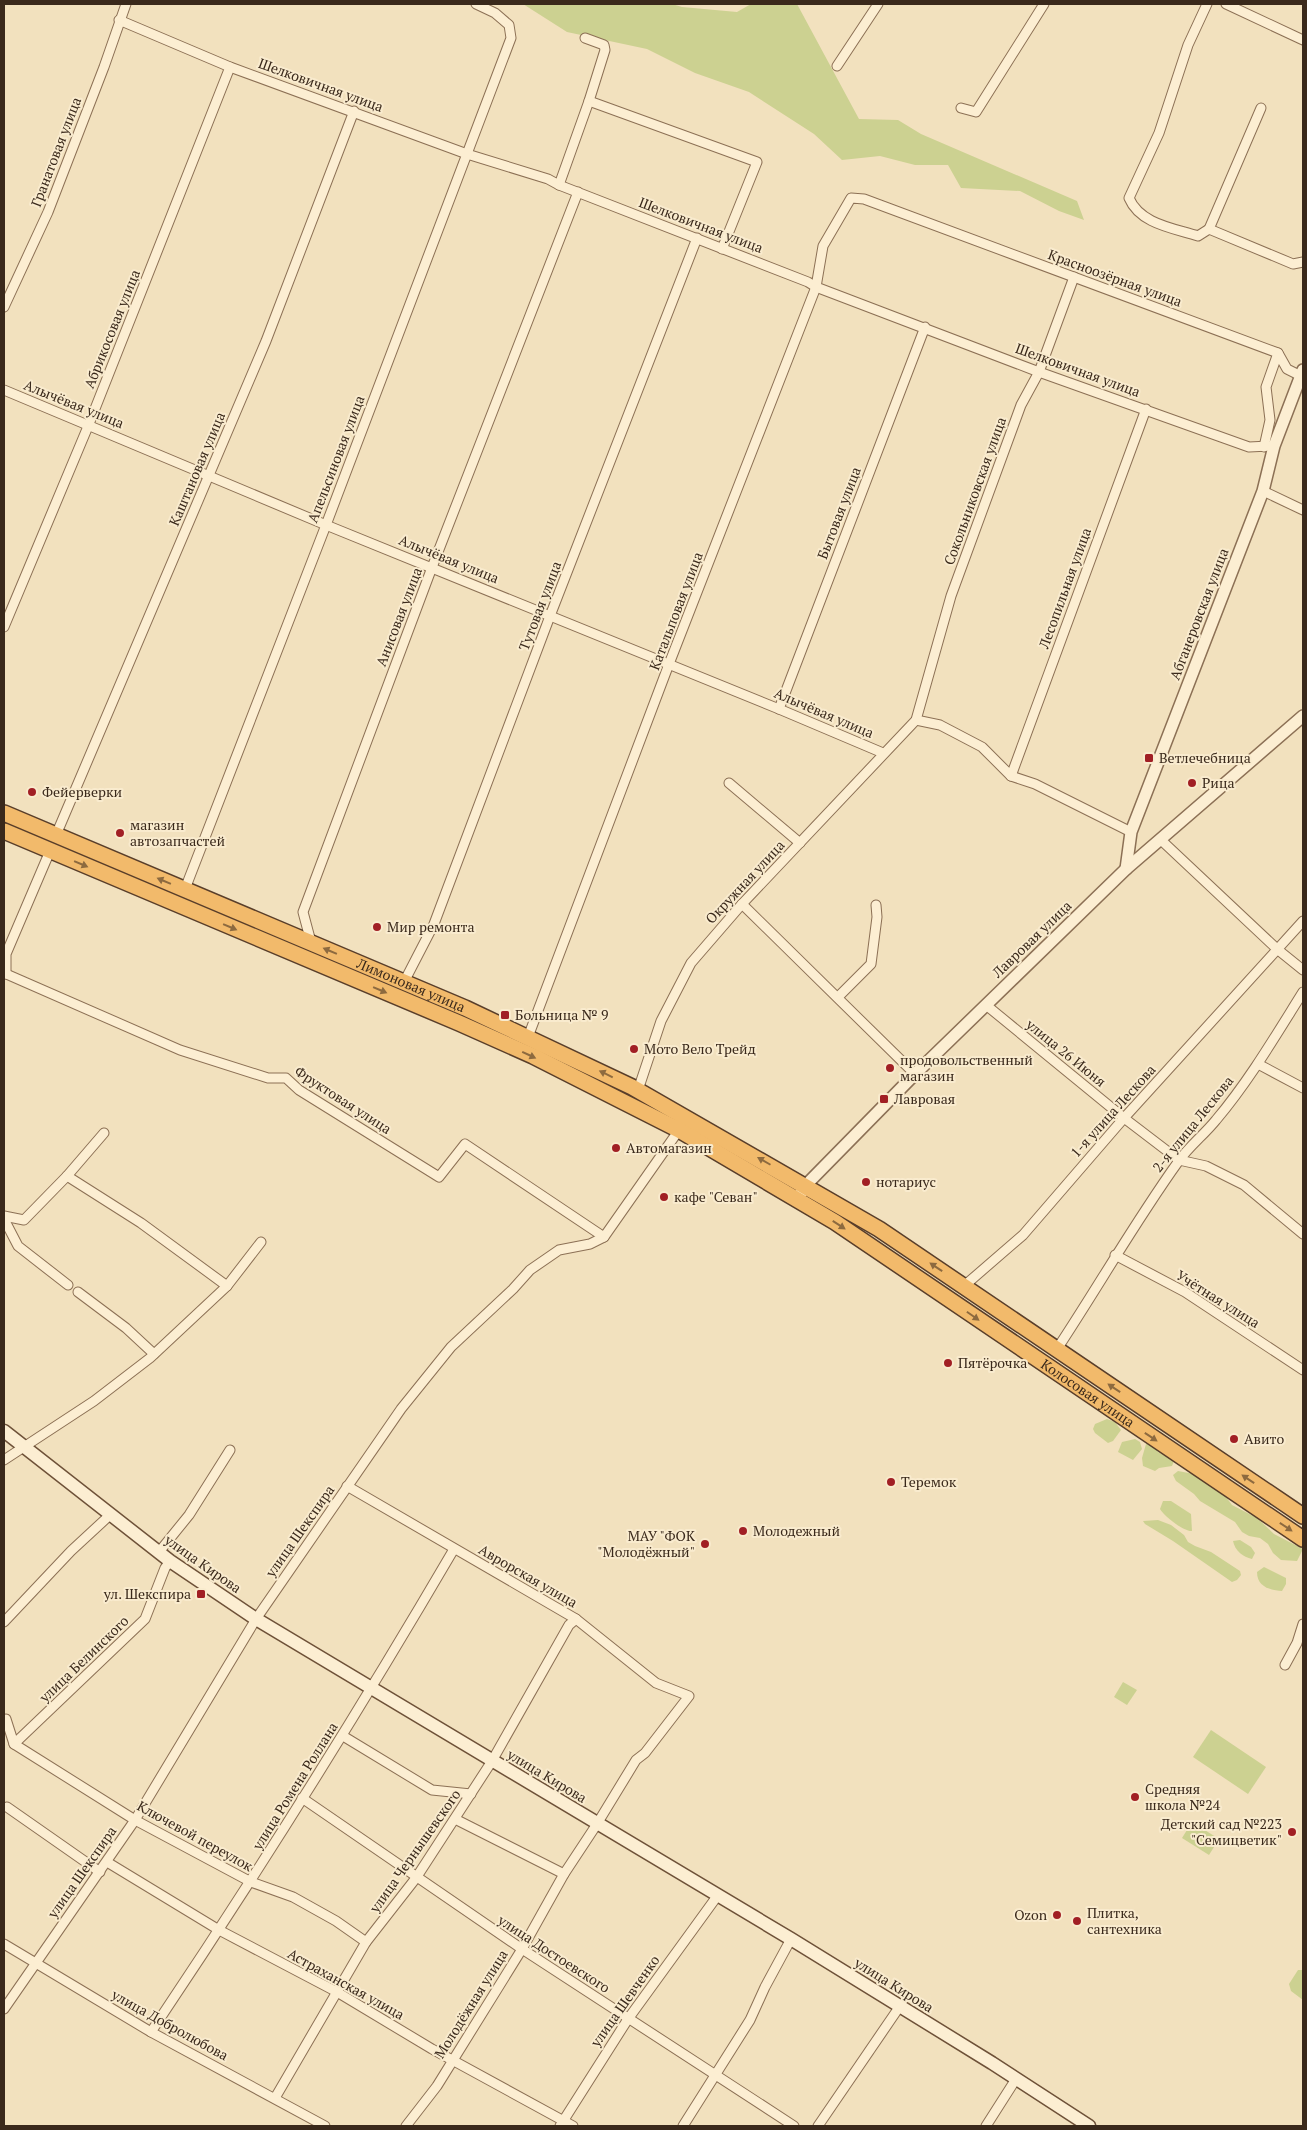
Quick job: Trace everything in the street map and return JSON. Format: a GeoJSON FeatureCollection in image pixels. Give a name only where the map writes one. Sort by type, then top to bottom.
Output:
{"type":"FeatureCollection","features":[{"type":"Feature","properties":{"kind":"highway","name":"Лимоновая улица"},"geometry":{"type":"LineString","coordinates":[[4,813],[311,942],[528,1037],[638,1090],[806,1185]]}},
{"type":"Feature","properties":{"kind":"highway","name":"Лимоновая улица"},"geometry":{"type":"LineString","coordinates":[[4,831],[533,1056],[679,1130],[797,1200]]}},
{"type":"Feature","properties":{"kind":"highway","name":"Колосовая улица"},"geometry":{"type":"LineString","coordinates":[[806,1185],[879,1229],[1303,1516]]}},
{"type":"Feature","properties":{"kind":"highway","name":"Колосовая улица"},"geometry":{"type":"LineString","coordinates":[[797,1200],[843,1228],[1303,1538]]}},
{"type":"Feature","properties":{"kind":"main road","name":"улица Кирова"},"geometry":{"type":"LineString","coordinates":[[4,1431],[170,1561],[256,1619],[791,1939],[1089,2126]]}},
{"type":"Feature","properties":{"kind":"street","name":"Гранатовая улица"},"geometry":{"type":"LineString","coordinates":[[4,307],[48,212],[104,67],[126,4]]}},
{"type":"Feature","properties":{"kind":"street","name":"Апельсиновая улица"},"geometry":{"type":"LineString","coordinates":[[184,889],[326,525],[511,38],[509,26],[494,13],[476,4]]}},
{"type":"Feature","properties":{"kind":"street"},"geometry":{"type":"LineString","coordinates":[[837,66],[878,4]]}},
{"type":"Feature","properties":{"kind":"street"},"geometry":{"type":"LineString","coordinates":[[961,108],[976,112],[1044,4]]}},
{"type":"Feature","properties":{"kind":"street"},"geometry":{"type":"LineString","coordinates":[[1207,4],[1188,45],[1159,133],[1129,198],[1132,206],[1144,218],[1198,236],[1209,229],[1261,108]]}},
{"type":"Feature","properties":{"kind":"street"},"geometry":{"type":"LineString","coordinates":[[1226,4],[1303,40]]}},
{"type":"Feature","properties":{"kind":"street","name":"Шелковичная улица"},"geometry":{"type":"LineString","coordinates":[[119,20],[230,67],[467,154],[548,179],[816,287],[1039,372],[1249,447],[1269,446]]}},
{"type":"Feature","properties":{"kind":"street"},"geometry":{"type":"LineString","coordinates":[[559,185],[605,50],[604,45],[586,38]]}},
{"type":"Feature","properties":{"kind":"street","name":"Абрикосовая улица"},"geometry":{"type":"LineString","coordinates":[[4,627],[89,424],[230,67]]}},
{"type":"Feature","properties":{"kind":"street"},"geometry":{"type":"LineString","coordinates":[[589,101],[757,162],[722,249]]}},
{"type":"Feature","properties":{"kind":"street","name":"Каштановая улица"},"geometry":{"type":"LineString","coordinates":[[56,835],[266,341],[354,111]]}},
{"type":"Feature","properties":{"kind":"street","name":"Анисовая улица"},"geometry":{"type":"LineString","coordinates":[[311,942],[303,912],[432,567],[578,192]]}},
{"type":"Feature","properties":{"kind":"street","name":"Красноозёрная улица"},"geometry":{"type":"LineString","coordinates":[[851,198],[864,199],[1278,352]]}},
{"type":"Feature","properties":{"kind":"street","name":"Катальповая улица"},"geometry":{"type":"LineString","coordinates":[[528,1037],[816,287],[823,246],[851,198]]}},
{"type":"Feature","properties":{"kind":"street"},"geometry":{"type":"LineString","coordinates":[[1209,229],[1293,264],[1303,262]]}},
{"type":"Feature","properties":{"kind":"street","name":"Тутовая улица"},"geometry":{"type":"LineString","coordinates":[[404,982],[434,924],[550,616],[697,238]]}},
{"type":"Feature","properties":{"kind":"street","name":"Сокольниковская улица"},"geometry":{"type":"LineString","coordinates":[[916,720],[951,596],[1021,406],[1039,372],[1074,277]]}},
{"type":"Feature","properties":{"kind":"street","name":"Бытовая улица"},"geometry":{"type":"LineString","coordinates":[[779,708],[925,327]]}},
{"type":"Feature","properties":{"kind":"street"},"geometry":{"type":"LineString","coordinates":[[1278,352],[1287,370],[1302,373]]}},
{"type":"Feature","properties":{"kind":"street"},"geometry":{"type":"LineString","coordinates":[[1269,446],[1270,420],[1266,387],[1278,352]]}},
{"type":"Feature","properties":{"kind":"street","name":"Абганеровская улица"},"geometry":{"type":"LineString","coordinates":[[1126,868],[1131,832],[1263,491],[1269,446],[1302,373]]}},
{"type":"Feature","properties":{"kind":"street","name":"Алычёвая улица"},"geometry":{"type":"LineString","coordinates":[[4,390],[89,424],[326,525],[779,708],[883,753]]}},
{"type":"Feature","properties":{"kind":"street","name":"Лесопильная улица"},"geometry":{"type":"LineString","coordinates":[[1011,776],[1146,409]]}},
{"type":"Feature","properties":{"kind":"street"},"geometry":{"type":"LineString","coordinates":[[1263,491],[1303,510]]}},
{"type":"Feature","properties":{"kind":"street","name":"Лавровая улица"},"geometry":{"type":"LineString","coordinates":[[797,1200],[806,1185],[915,1074],[1126,868],[1161,840],[1303,716]]}},
{"type":"Feature","properties":{"kind":"street"},"geometry":{"type":"LineString","coordinates":[[916,720],[940,724],[982,747],[1011,776],[1035,784],[1131,832]]}},
{"type":"Feature","properties":{"kind":"street","name":"Окружная улица"},"geometry":{"type":"LineString","coordinates":[[638,1090],[661,1021],[692,963],[742,904],[916,720]]}},
{"type":"Feature","properties":{"kind":"street"},"geometry":{"type":"LineString","coordinates":[[729,783],[800,843]]}},
{"type":"Feature","properties":{"kind":"street"},"geometry":{"type":"LineString","coordinates":[[1161,840],[1277,949],[1303,970]]}},
{"type":"Feature","properties":{"kind":"street"},"geometry":{"type":"LineString","coordinates":[[5,974],[6,954],[50,851]]}},
{"type":"Feature","properties":{"kind":"street"},"geometry":{"type":"LineString","coordinates":[[742,904],[915,1074]]}},
{"type":"Feature","properties":{"kind":"street"},"geometry":{"type":"LineString","coordinates":[[838,997],[871,964],[877,917],[876,905]]}},
{"type":"Feature","properties":{"kind":"street","name":"1-я улица Лескова"},"geometry":{"type":"LineString","coordinates":[[964,1286],[1022,1235],[1124,1118],[1303,921]]}},
{"type":"Feature","properties":{"kind":"street","name":"Фруктовая улица"},"geometry":{"type":"LineString","coordinates":[[5,974],[180,1050],[268,1078],[286,1078],[299,1090],[439,1177],[465,1144],[604,1237]]}},
{"type":"Feature","properties":{"kind":"street","name":"2-я улица Лескова"},"geometry":{"type":"LineString","coordinates":[[1057,1349],[1179,1160],[1217,1120],[1258,1064],[1303,992]]}},
{"type":"Feature","properties":{"kind":"street","name":"улица 26 Июня"},"geometry":{"type":"LineString","coordinates":[[986,1005],[1124,1118],[1179,1160],[1206,1166],[1244,1186],[1303,1234]]}},
{"type":"Feature","properties":{"kind":"street"},"geometry":{"type":"LineString","coordinates":[[1258,1064],[1303,1088]]}},
{"type":"Feature","properties":{"kind":"street"},"geometry":{"type":"LineString","coordinates":[[604,1237],[679,1130]]}},
{"type":"Feature","properties":{"kind":"street"},"geometry":{"type":"LineString","coordinates":[[4,1217],[24,1220],[67,1176],[104,1133]]}},
{"type":"Feature","properties":{"kind":"street"},"geometry":{"type":"LineString","coordinates":[[67,1176],[141,1223],[227,1286]]}},
{"type":"Feature","properties":{"kind":"street"},"geometry":{"type":"LineString","coordinates":[[4,1217],[18,1246],[68,1285]]}},
{"type":"Feature","properties":{"kind":"street","name":"улица Шекспира"},"geometry":{"type":"LineString","coordinates":[[4,2008],[136,1820],[256,1619],[401,1409],[450,1347],[513,1289],[530,1270],[559,1250],[590,1244],[604,1237]]}},
{"type":"Feature","properties":{"kind":"street"},"geometry":{"type":"LineString","coordinates":[[4,1460],[94,1400],[154,1354],[227,1286],[262,1242]]}},
{"type":"Feature","properties":{"kind":"street","name":"Учётная улица"},"geometry":{"type":"LineString","coordinates":[[1116,1255],[1185,1292],[1303,1370]]}},
{"type":"Feature","properties":{"kind":"street"},"geometry":{"type":"LineString","coordinates":[[78,1292],[126,1328],[154,1354]]}},
{"type":"Feature","properties":{"kind":"street"},"geometry":{"type":"LineString","coordinates":[[159,1552],[189,1515],[230,1450]]}},
{"type":"Feature","properties":{"kind":"street","name":"Аврорская улица"},"geometry":{"type":"LineString","coordinates":[[347,1486],[576,1620],[656,1683],[689,1696]]}},
{"type":"Feature","properties":{"kind":"street"},"geometry":{"type":"LineString","coordinates":[[4,1622],[71,1551],[111,1514]]}},
{"type":"Feature","properties":{"kind":"street","name":"улица Ромена Роллана"},"geometry":{"type":"LineString","coordinates":[[151,2032],[220,1930],[343,1736],[454,1549]]}},
{"type":"Feature","properties":{"kind":"street","name":"улица Белинского"},"geometry":{"type":"LineString","coordinates":[[14,1744],[145,1619],[165,1568],[170,1561]]}},
{"type":"Feature","properties":{"kind":"street","name":"улица Чернышевского"},"geometry":{"type":"LineString","coordinates":[[275,2098],[366,1942],[416,1878],[455,1819],[492,1761],[569,1625],[576,1620]]}},
{"type":"Feature","properties":{"kind":"street"},"geometry":{"type":"LineString","coordinates":[[1284,1664],[1297,1643],[1303,1624]]}},
{"type":"Feature","properties":{"kind":"street","name":"Молодёжная улица"},"geometry":{"type":"LineString","coordinates":[[406,2126],[437,2086],[522,1949],[564,1874],[636,1760],[645,1753],[689,1696]]}},
{"type":"Feature","properties":{"kind":"street"},"geometry":{"type":"LineString","coordinates":[[6,1719],[14,1744]]}},
{"type":"Feature","properties":{"kind":"street"},"geometry":{"type":"LineString","coordinates":[[343,1736],[432,1790],[471,1794]]}},
{"type":"Feature","properties":{"kind":"street","name":"Ключевой переулок"},"geometry":{"type":"LineString","coordinates":[[14,1744],[136,1820],[251,1882],[293,1897],[336,1921],[366,1942]]}},
{"type":"Feature","properties":{"kind":"street","name":"улица Достоевского"},"geometry":{"type":"LineString","coordinates":[[302,1798],[522,1949],[794,2126]]}},
{"type":"Feature","properties":{"kind":"street"},"geometry":{"type":"LineString","coordinates":[[7,1806],[100,1872]]}},
{"type":"Feature","properties":{"kind":"street"},"geometry":{"type":"LineString","coordinates":[[455,1819],[564,1874]]}},
{"type":"Feature","properties":{"kind":"street","name":"Астраханская улица"},"geometry":{"type":"LineString","coordinates":[[106,1862],[220,1930],[337,1992],[562,2124],[573,2126]]}},
{"type":"Feature","properties":{"kind":"street","name":"улица Шевченко"},"geometry":{"type":"LineString","coordinates":[[562,2124],[628,2019],[718,1895]]}},
{"type":"Feature","properties":{"kind":"street"},"geometry":{"type":"LineString","coordinates":[[683,2126],[750,2020],[791,1939]]}},
{"type":"Feature","properties":{"kind":"street","name":"улица Добролюбова"},"geometry":{"type":"LineString","coordinates":[[4,1944],[151,2032],[325,2126]]}},
{"type":"Feature","properties":{"kind":"street"},"geometry":{"type":"LineString","coordinates":[[818,2126],[900,2006]]}},
{"type":"Feature","properties":{"kind":"street"},"geometry":{"type":"LineString","coordinates":[[986,2126],[1016,2079]]}},
{"type":"Feature","properties":{"kind":"green space"},"geometry":{"type":"Polygon","coordinates":[[[523,4],[672,4],[682,7],[737,12],[751,4],[797,4],[859,119],[898,120],[921,134],[1077,201],[1084,220],[1059,211],[1020,191],[961,188],[948,165],[915,165],[880,156],[842,160],[814,134],[749,92],[695,73],[647,49],[567,32],[523,4]]]}},
{"type":"Feature","properties":{"kind":"green space"},"geometry":{"type":"Polygon","coordinates":[[[1107,1419],[1115,1422],[1121,1430],[1113,1441],[1108,1443],[1095,1433],[1093,1429],[1095,1424],[1107,1419]]]}},
{"type":"Feature","properties":{"kind":"green space"},"geometry":{"type":"Polygon","coordinates":[[[1135,1439],[1140,1442],[1142,1449],[1133,1460],[1118,1452],[1122,1442],[1135,1439]]]}},
{"type":"Feature","properties":{"kind":"green space"},"geometry":{"type":"Polygon","coordinates":[[[1146,1444],[1154,1445],[1158,1452],[1174,1461],[1172,1466],[1159,1468],[1155,1471],[1143,1466],[1142,1458],[1146,1444]]]}},
{"type":"Feature","properties":{"kind":"green space"},"geometry":{"type":"Polygon","coordinates":[[[1178,1471],[1194,1474],[1226,1497],[1232,1505],[1257,1518],[1274,1534],[1303,1549],[1297,1561],[1281,1560],[1273,1553],[1268,1544],[1260,1538],[1249,1536],[1242,1532],[1235,1522],[1200,1501],[1194,1494],[1176,1481],[1173,1475],[1178,1471]]]}},
{"type":"Feature","properties":{"kind":"green space"},"geometry":{"type":"Polygon","coordinates":[[[1163,1501],[1171,1501],[1191,1514],[1192,1531],[1179,1526],[1166,1516],[1160,1509],[1163,1501]]]}},
{"type":"Feature","properties":{"kind":"green space"},"geometry":{"type":"Polygon","coordinates":[[[1158,1520],[1171,1525],[1184,1535],[1188,1542],[1211,1552],[1240,1571],[1241,1575],[1232,1582],[1143,1521],[1158,1520]]]}},
{"type":"Feature","properties":{"kind":"green space"},"geometry":{"type":"Polygon","coordinates":[[[1240,1540],[1251,1547],[1255,1553],[1252,1559],[1243,1555],[1236,1548],[1233,1541],[1240,1540]]]}},
{"type":"Feature","properties":{"kind":"green space"},"geometry":{"type":"Polygon","coordinates":[[[1264,1567],[1286,1578],[1286,1584],[1282,1591],[1269,1589],[1259,1581],[1257,1572],[1264,1567]]]}},
{"type":"Feature","properties":{"kind":"green space"},"geometry":{"type":"Polygon","coordinates":[[[1123,1682],[1137,1690],[1127,1705],[1114,1697],[1123,1682]]]}},
{"type":"Feature","properties":{"kind":"green space"},"geometry":{"type":"Polygon","coordinates":[[[1211,1730],[1266,1767],[1248,1794],[1193,1757],[1211,1730]]]}},
{"type":"Feature","properties":{"kind":"green space"},"geometry":{"type":"Polygon","coordinates":[[[1192,1822],[1219,1839],[1209,1855],[1182,1838],[1192,1822]]]}},
{"type":"Feature","properties":{"kind":"green space"},"geometry":{"type":"Polygon","coordinates":[[[1298,1970],[1303,1970],[1303,2000],[1291,1991],[1289,1984],[1298,1970]]]}},
{"type":"Feature","properties":{"kind":"place","name":"Ветлечебница"},"geometry":{"type":"Point","coordinates":[1149,758]}},
{"type":"Feature","properties":{"kind":"place","name":"Рица"},"geometry":{"type":"Point","coordinates":[1192,783]}},
{"type":"Feature","properties":{"kind":"place","name":"Фейерверки"},"geometry":{"type":"Point","coordinates":[32,792]}},
{"type":"Feature","properties":{"kind":"place","name":"магазин автозапчастей"},"geometry":{"type":"Point","coordinates":[120,833]}},
{"type":"Feature","properties":{"kind":"place","name":"Мир ремонта"},"geometry":{"type":"Point","coordinates":[377,927]}},
{"type":"Feature","properties":{"kind":"place","name":"Больница № 9"},"geometry":{"type":"Point","coordinates":[505,1015]}},
{"type":"Feature","properties":{"kind":"place","name":"Мото Вело Трейд"},"geometry":{"type":"Point","coordinates":[634,1049]}},
{"type":"Feature","properties":{"kind":"place","name":"продовольственный магазин"},"geometry":{"type":"Point","coordinates":[890,1068]}},
{"type":"Feature","properties":{"kind":"place","name":"Лавровая"},"geometry":{"type":"Point","coordinates":[884,1099]}},
{"type":"Feature","properties":{"kind":"place","name":"Автомагазин"},"geometry":{"type":"Point","coordinates":[616,1148]}},
{"type":"Feature","properties":{"kind":"place","name":"нотариус"},"geometry":{"type":"Point","coordinates":[866,1182]}},
{"type":"Feature","properties":{"kind":"place","name":"кафе \"Севан\""},"geometry":{"type":"Point","coordinates":[664,1197]}},
{"type":"Feature","properties":{"kind":"place","name":"Пятёрочка"},"geometry":{"type":"Point","coordinates":[948,1363]}},
{"type":"Feature","properties":{"kind":"place","name":"Авито"},"geometry":{"type":"Point","coordinates":[1234,1439]}},
{"type":"Feature","properties":{"kind":"place","name":"Теремок"},"geometry":{"type":"Point","coordinates":[891,1482]}},
{"type":"Feature","properties":{"kind":"place","name":"Молодежный"},"geometry":{"type":"Point","coordinates":[743,1531]}},
{"type":"Feature","properties":{"kind":"place","name":"МАУ \"ФОК \"Молодёжный\""},"geometry":{"type":"Point","coordinates":[705,1544]}},
{"type":"Feature","properties":{"kind":"place","name":"ул. Шекспира"},"geometry":{"type":"Point","coordinates":[201,1594]}},
{"type":"Feature","properties":{"kind":"place","name":"Средняя школа №24"},"geometry":{"type":"Point","coordinates":[1135,1797]}},
{"type":"Feature","properties":{"kind":"place","name":"Детский сад №223 \"Семицветик\""},"geometry":{"type":"Point","coordinates":[1292,1832]}},
{"type":"Feature","properties":{"kind":"place","name":"Ozon"},"geometry":{"type":"Point","coordinates":[1057,1915]}},
{"type":"Feature","properties":{"kind":"place","name":"Плитка, сантехника"},"geometry":{"type":"Point","coordinates":[1077,1921]}}]}
